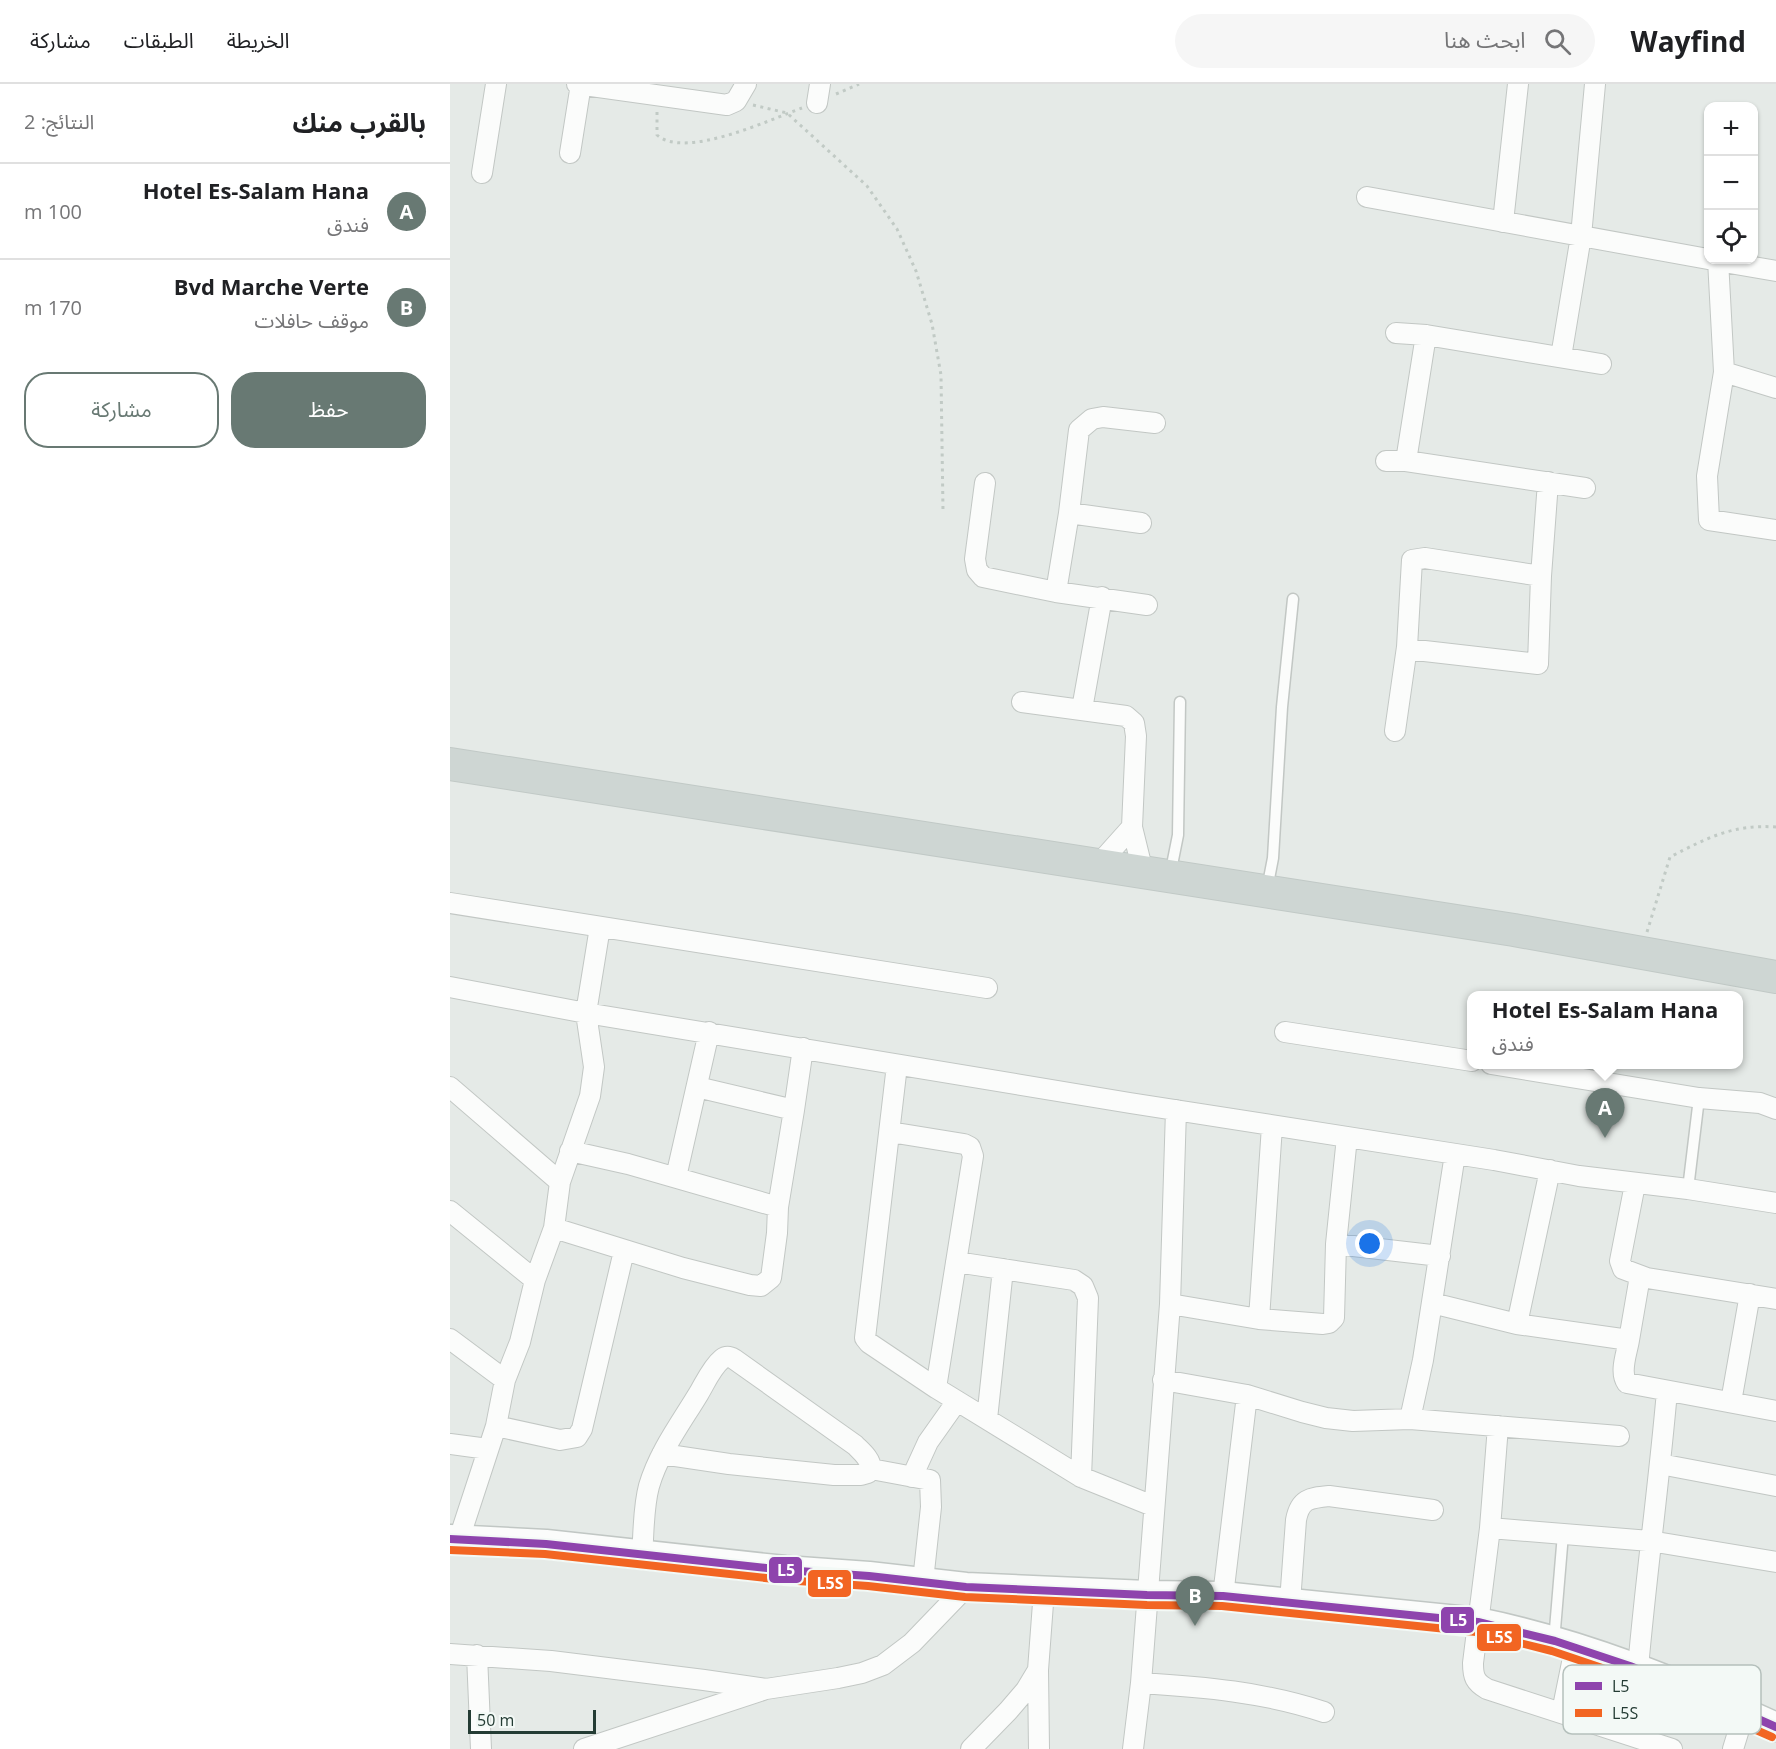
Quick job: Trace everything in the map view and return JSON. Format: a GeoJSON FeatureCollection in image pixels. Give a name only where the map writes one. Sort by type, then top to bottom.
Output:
{"type":"FeatureCollection","features":[{"type":"Feature","properties":{"kind":"main road"},"geometry":{"type":"LineString","coordinates":[[450,764],[1514,930],[1776,977]]}},
{"type":"Feature","properties":{"kind":"street"},"geometry":{"type":"LineString","coordinates":[[482,173],[496,84]]}},
{"type":"Feature","properties":{"kind":"street"},"geometry":{"type":"LineString","coordinates":[[570,153],[579,84],[659,90],[715,105],[727,105],[741,93]]}},
{"type":"Feature","properties":{"kind":"street"},"geometry":{"type":"LineString","coordinates":[[1503,222],[1518,84]]}},
{"type":"Feature","properties":{"kind":"street"},"geometry":{"type":"LineString","coordinates":[[1561,357],[1581,236],[1595,84]]}},
{"type":"Feature","properties":{"kind":"street"},"geometry":{"type":"LineString","coordinates":[[1367,197],[1704,258]]}},
{"type":"Feature","properties":{"kind":"street"},"geometry":{"type":"LineString","coordinates":[[1713,264],[1724,372],[1707,476],[1709,520],[1776,530]]}},
{"type":"Feature","properties":{"kind":"street"},"geometry":{"type":"LineString","coordinates":[[1736,264],[1776,271]]}},
{"type":"Feature","properties":{"kind":"street"},"geometry":{"type":"LineString","coordinates":[[1395,333],[1426,335],[1601,364]]}},
{"type":"Feature","properties":{"kind":"street"},"geometry":{"type":"LineString","coordinates":[[1406,461],[1426,335]]}},
{"type":"Feature","properties":{"kind":"street"},"geometry":{"type":"LineString","coordinates":[[1724,372],[1776,388]]}},
{"type":"Feature","properties":{"kind":"street"},"geometry":{"type":"LineString","coordinates":[[1056,592],[1079,430],[1092,419],[1103,417],[1155,423]]}},
{"type":"Feature","properties":{"kind":"street"},"geometry":{"type":"LineString","coordinates":[[1386,461],[1406,461],[1586,488]]}},
{"type":"Feature","properties":{"kind":"street"},"geometry":{"type":"LineString","coordinates":[[1407,649],[1538,664],[1540,576],[1548,482]]}},
{"type":"Feature","properties":{"kind":"street"},"geometry":{"type":"LineString","coordinates":[[985,483],[975,559],[977,570],[983,577],[1056,592],[1147,605]]}},
{"type":"Feature","properties":{"kind":"street"},"geometry":{"type":"LineString","coordinates":[[1069,513],[1141,523]]}},
{"type":"Feature","properties":{"kind":"street"},"geometry":{"type":"LineString","coordinates":[[1395,731],[1407,649],[1412,560],[1425,558],[1540,576]]}},
{"type":"Feature","properties":{"kind":"street"},"geometry":{"type":"LineString","coordinates":[[1082,710],[1102,597]]}},
{"type":"Feature","properties":{"kind":"street"},"geometry":{"type":"LineString","coordinates":[[1022,702],[1126,716],[1134,723],[1136,736],[1132,827],[1156,874]]}},
{"type":"Feature","properties":{"kind":"street"},"geometry":{"type":"LineString","coordinates":[[1098,865],[1132,827]]}},
{"type":"Feature","properties":{"kind":"street"},"geometry":{"type":"LineString","coordinates":[[450,903],[987,988]]}},
{"type":"Feature","properties":{"kind":"street"},"geometry":{"type":"LineString","coordinates":[[600,927],[586,1013],[594,1067],[590,1096],[560,1182],[554,1228],[535,1280],[520,1342],[505,1380],[496,1426],[454,1539],[546,1544],[966,1587],[1223,1596],[1478,1622],[1515,1629],[1629,1665]]}},
{"type":"Feature","properties":{"kind":"street"},"geometry":{"type":"LineString","coordinates":[[450,987],[586,1013],[897,1065],[1635,1184],[1688,1189],[1776,1203]]}},
{"type":"Feature","properties":{"kind":"street"},"geometry":{"type":"LineString","coordinates":[[676,1177],[709,1032]]}},
{"type":"Feature","properties":{"kind":"street"},"geometry":{"type":"LineString","coordinates":[[1285,1032],[1467,1060]]}},
{"type":"Feature","properties":{"kind":"street"},"geometry":{"type":"LineString","coordinates":[[554,1228],[683,1268],[761,1286],[771,1278],[778,1207],[803,1048]]}},
{"type":"Feature","properties":{"kind":"street"},"geometry":{"type":"LineString","coordinates":[[897,1065],[865,1338],[936,1388],[1081,1477],[1154,1506]]}},
{"type":"Feature","properties":{"kind":"street"},"geometry":{"type":"LineString","coordinates":[[1516,1069],[1699,1098],[1760,1103],[1776,1109]]}},
{"type":"Feature","properties":{"kind":"street"},"geometry":{"type":"LineString","coordinates":[[450,1087],[560,1182]]}},
{"type":"Feature","properties":{"kind":"street"},"geometry":{"type":"LineString","coordinates":[[697,1087],[794,1110]]}},
{"type":"Feature","properties":{"kind":"street"},"geometry":{"type":"LineString","coordinates":[[1133,1749],[1141,1683],[1170,1304],[1176,1110]]}},
{"type":"Feature","properties":{"kind":"street"},"geometry":{"type":"LineString","coordinates":[[1259,1319],[1272,1126]]}},
{"type":"Feature","properties":{"kind":"street"},"geometry":{"type":"LineString","coordinates":[[890,1132],[963,1144],[970,1147],[974,1156],[936,1388]]}},
{"type":"Feature","properties":{"kind":"street"},"geometry":{"type":"LineString","coordinates":[[1170,1304],[1259,1319],[1329,1323],[1334,1318],[1336,1244],[1347,1137]]}},
{"type":"Feature","properties":{"kind":"street"},"geometry":{"type":"LineString","coordinates":[[570,1151],[676,1177],[778,1207]]}},
{"type":"Feature","properties":{"kind":"street"},"geometry":{"type":"LineString","coordinates":[[1410,1419],[1423,1360],[1455,1154]]}},
{"type":"Feature","properties":{"kind":"street"},"geometry":{"type":"LineString","coordinates":[[1517,1324],[1550,1170]]}},
{"type":"Feature","properties":{"kind":"street"},"geometry":{"type":"LineString","coordinates":[[1635,1184],[1620,1266],[1623,1269],[1640,1276],[1776,1299]]}},
{"type":"Feature","properties":{"kind":"street"},"geometry":{"type":"LineString","coordinates":[[450,1211],[535,1280]]}},
{"type":"Feature","properties":{"kind":"street"},"geometry":{"type":"LineString","coordinates":[[1336,1244],[1440,1256]]}},
{"type":"Feature","properties":{"kind":"street"},"geometry":{"type":"LineString","coordinates":[[496,1426],[560,1440],[577,1437],[582,1429],[624,1251]]}},
{"type":"Feature","properties":{"kind":"street"},"geometry":{"type":"LineString","coordinates":[[956,1262],[1074,1280],[1083,1286],[1088,1298],[1081,1477]]}},
{"type":"Feature","properties":{"kind":"street"},"geometry":{"type":"LineString","coordinates":[[987,1419],[1003,1269]]}},
{"type":"Feature","properties":{"kind":"street"},"geometry":{"type":"LineString","coordinates":[[1640,1276],[1624,1379],[1627,1383],[1776,1411]]}},
{"type":"Feature","properties":{"kind":"street"},"geometry":{"type":"LineString","coordinates":[[1731,1402],[1750,1294]]}},
{"type":"Feature","properties":{"kind":"street"},"geometry":{"type":"LineString","coordinates":[[1432,1303],[1517,1324],[1629,1340]]}},
{"type":"Feature","properties":{"kind":"street"},"geometry":{"type":"LineString","coordinates":[[450,1339],[505,1380]]}},
{"type":"Feature","properties":{"kind":"street"},"geometry":{"type":"LineString","coordinates":[[450,1353],[470,1356]]}},
{"type":"Feature","properties":{"kind":"street"},"geometry":{"type":"LineString","coordinates":[[642,1555],[646,1497],[655,1467],[720,1361],[729,1356],[855,1445],[866,1455],[872,1469]]}},
{"type":"Feature","properties":{"kind":"street"},"geometry":{"type":"LineString","coordinates":[[1163,1380],[1247,1395],[1326,1418],[1410,1419],[1619,1436]]}},
{"type":"Feature","properties":{"kind":"street"},"geometry":{"type":"LineString","coordinates":[[1638,1665],[1667,1391]]}},
{"type":"Feature","properties":{"kind":"street"},"geometry":{"type":"LineString","coordinates":[[1223,1596],[1247,1395]]}},
{"type":"Feature","properties":{"kind":"street"},"geometry":{"type":"LineString","coordinates":[[912,1477],[928,1442],[957,1401]]}},
{"type":"Feature","properties":{"kind":"street"},"geometry":{"type":"LineString","coordinates":[[1498,1426],[1490,1528],[1473,1676],[1475,1681],[1487,1689],[1562,1712],[1563,1689]]}},
{"type":"Feature","properties":{"kind":"street"},"geometry":{"type":"LineString","coordinates":[[450,1444],[488,1449]]}},
{"type":"Feature","properties":{"kind":"street"},"geometry":{"type":"LineString","coordinates":[[662,1454],[729,1464],[834,1475],[861,1475],[872,1469]]}},
{"type":"Feature","properties":{"kind":"street"},"geometry":{"type":"LineString","coordinates":[[1660,1464],[1776,1486]]}},
{"type":"Feature","properties":{"kind":"street"},"geometry":{"type":"LineString","coordinates":[[872,1469],[930,1480],[931,1507],[923,1581]]}},
{"type":"Feature","properties":{"kind":"street"},"geometry":{"type":"LineString","coordinates":[[1290,1602],[1296,1520],[1298,1509],[1304,1503],[1312,1498],[1329,1496],[1433,1510]]}},
{"type":"Feature","properties":{"kind":"street"},"geometry":{"type":"LineString","coordinates":[[1490,1528],[1650,1541],[1776,1562]]}},
{"type":"Feature","properties":{"kind":"street"},"geometry":{"type":"LineString","coordinates":[[584,1749],[766,1689],[862,1673],[883,1665],[912,1643],[966,1587]]}},
{"type":"Feature","properties":{"kind":"street"},"geometry":{"type":"LineString","coordinates":[[1039,1749],[1038,1670],[1044,1590]]}},
{"type":"Feature","properties":{"kind":"street"},"geometry":{"type":"LineString","coordinates":[[1564,1665],[1565,1644]]}},
{"type":"Feature","properties":{"kind":"street"},"geometry":{"type":"LineString","coordinates":[[450,1654],[627,1670],[766,1689]]}},
{"type":"Feature","properties":{"kind":"street"},"geometry":{"type":"LineString","coordinates":[[477,1655],[481,1749]]}},
{"type":"Feature","properties":{"kind":"street"},"geometry":{"type":"LineString","coordinates":[[971,1749],[1026,1690],[1038,1670]]}},
{"type":"Feature","properties":{"kind":"street"},"geometry":{"type":"LineString","coordinates":[[1141,1683],[1246,1692],[1297,1703],[1324,1712]]}},
{"type":"Feature","properties":{"kind":"street"},"geometry":{"type":"LineString","coordinates":[[1761,1720],[1776,1727]]}},
{"type":"Feature","properties":{"kind":"street"},"geometry":{"type":"LineString","coordinates":[[1626,1734],[1666,1748]]}},
{"type":"Feature","properties":{"kind":"street"},"geometry":{"type":"LineString","coordinates":[[1733,1749],[1738,1734]]}},
{"type":"Feature","properties":{"kind":"lane"},"geometry":{"type":"LineString","coordinates":[[1266,892],[1273,858],[1282,707],[1293,599]]}},
{"type":"Feature","properties":{"kind":"lane"},"geometry":{"type":"LineString","coordinates":[[1156,874],[1178,835],[1180,702]]}},
{"type":"Feature","properties":{"kind":"lane"},"geometry":{"type":"LineString","coordinates":[[1688,1189],[1699,1098]]}},
{"type":"Feature","properties":{"kind":"lane"},"geometry":{"type":"LineString","coordinates":[[1563,1534],[1565,1644]]}},
{"type":"Feature","properties":{"kind":"path"},"geometry":{"type":"LineString","coordinates":[[659,90],[657,135],[670,142],[713,140],[787,113],[818,93],[859,84]]}},
{"type":"Feature","properties":{"kind":"path"},"geometry":{"type":"LineString","coordinates":[[741,93],[787,113],[867,186],[897,230],[916,271],[932,324],[941,375],[943,511]]}},
{"type":"Feature","properties":{"kind":"path"},"geometry":{"type":"LineString","coordinates":[[1640,954],[1670,857],[1713,835],[1732,829],[1776,827]]}},
{"type":"Feature","properties":{"kind":"transit line","name":"L5"},"geometry":{"type":"LineString","coordinates":[[450,1539],[546,1544],[966,1587],[1223,1596],[1478,1622],[1555,1641],[1627,1665]]}},
{"type":"Feature","properties":{"kind":"transit line","name":"L5S"},"geometry":{"type":"LineString","coordinates":[[450,1550],[545,1554],[965,1597],[1222,1606],[1476,1632],[1552,1651],[1593,1665]]}},
{"type":"Feature","properties":{"kind":"transit line","name":"L5"},"geometry":{"type":"LineString","coordinates":[[1761,1720],[1776,1727]]}},
{"type":"Feature","properties":{"kind":"transit line","name":"L5S"},"geometry":{"type":"LineString","coordinates":[[1761,1732],[1772,1737]]}},
{"type":"Feature","properties":{"kind":"place","name":"Hotel Es-Salam Hana"},"geometry":{"type":"Point","coordinates":[1605,1138]}},
{"type":"Feature","properties":{"kind":"place","name":"Bvd Marche Verte"},"geometry":{"type":"Point","coordinates":[1195,1626]}}]}
